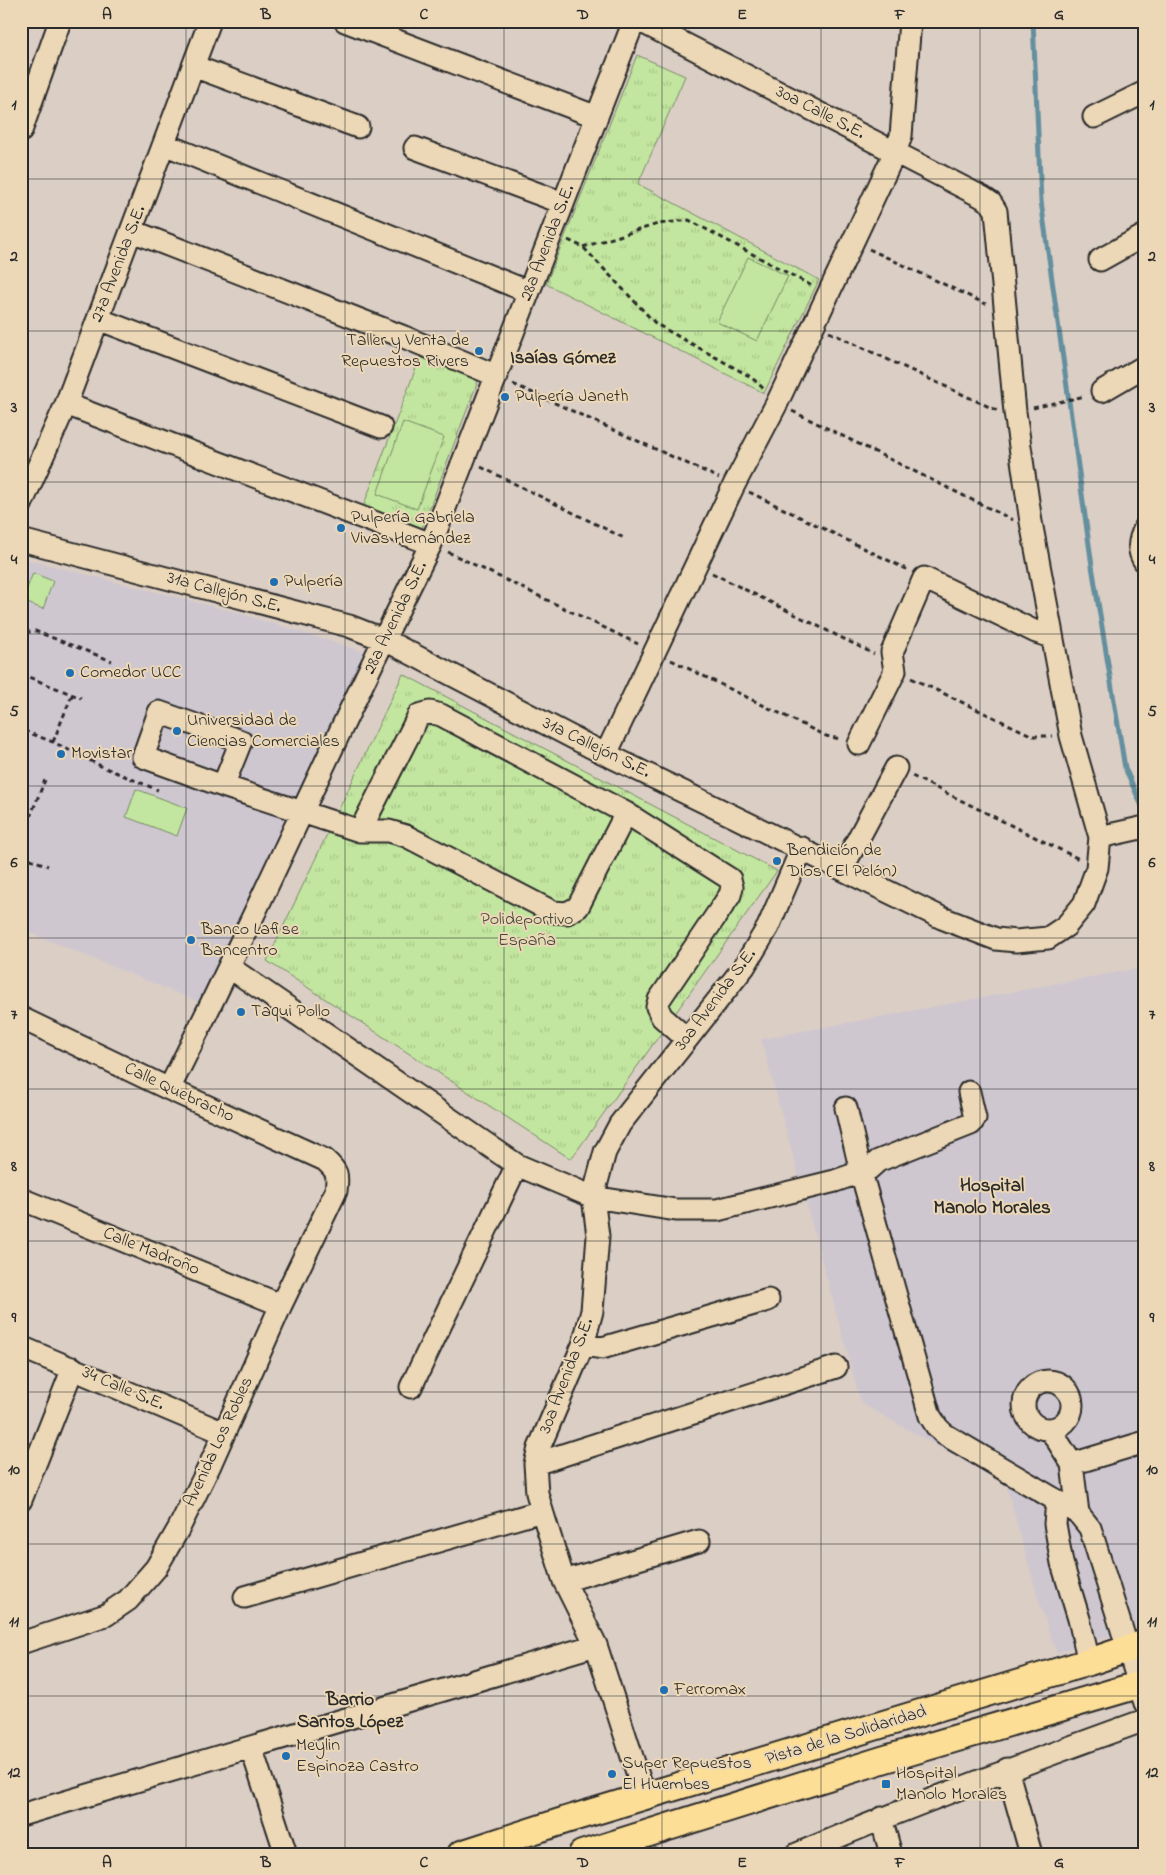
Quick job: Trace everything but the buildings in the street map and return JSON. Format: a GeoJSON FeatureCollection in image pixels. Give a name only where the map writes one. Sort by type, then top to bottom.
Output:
{"type":"FeatureCollection","features":[{"type":"Feature","properties":{"kind":"main road","name":"Pista de la Solidaridad"},"geometry":{"type":"LineString","coordinates":[[461,1854],[566,1820],[1088,1662],[1136,1645]]}},
{"type":"Feature","properties":{"kind":"main road","name":"Pista de la Solidaridad"},"geometry":{"type":"LineString","coordinates":[[582,1854],[882,1760],[1143,1690]]}},
{"type":"Feature","properties":{"kind":"street"},"geometry":{"type":"LineString","coordinates":[[21,132],[60,21]]}},
{"type":"Feature","properties":{"kind":"street","name":"27a Avenida S.E."},"geometry":{"type":"LineString","coordinates":[[21,505],[66,404],[210,21]]}},
{"type":"Feature","properties":{"kind":"street"},"geometry":{"type":"LineString","coordinates":[[345,21],[596,117]]}},
{"type":"Feature","properties":{"kind":"street","name":"28a Avenida S.E."},"geometry":{"type":"LineString","coordinates":[[169,1089],[230,967],[391,624],[431,544],[634,21]]}},
{"type":"Feature","properties":{"kind":"street","name":"30a Calle S.E."},"geometry":{"type":"LineString","coordinates":[[640,21],[896,152],[991,203],[996,210],[1004,306]]}},
{"type":"Feature","properties":{"kind":"street"},"geometry":{"type":"LineString","coordinates":[[606,754],[734,484],[777,403],[896,152],[901,136],[910,21]]}},
{"type":"Feature","properties":{"kind":"street"},"geometry":{"type":"LineString","coordinates":[[193,66],[358,127]]}},
{"type":"Feature","properties":{"kind":"street"},"geometry":{"type":"LineString","coordinates":[[1094,117],[1145,92]]}},
{"type":"Feature","properties":{"kind":"street"},"geometry":{"type":"LineString","coordinates":[[164,144],[529,292]]}},
{"type":"Feature","properties":{"kind":"street"},"geometry":{"type":"LineString","coordinates":[[415,148],[563,203]]}},
{"type":"Feature","properties":{"kind":"street"},"geometry":{"type":"LineString","coordinates":[[132,231],[404,337],[496,376]]}},
{"type":"Feature","properties":{"kind":"street"},"geometry":{"type":"LineString","coordinates":[[1100,260],[1145,235]]}},
{"type":"Feature","properties":{"kind":"street"},"geometry":{"type":"LineString","coordinates":[[1004,306],[1031,522],[1070,736],[1100,837],[1142,828]]}},
{"type":"Feature","properties":{"kind":"street"},"geometry":{"type":"LineString","coordinates":[[98,319],[381,427]]}},
{"type":"Feature","properties":{"kind":"street"},"geometry":{"type":"LineString","coordinates":[[1096,393],[1145,366]]}},
{"type":"Feature","properties":{"kind":"street"},"geometry":{"type":"LineString","coordinates":[[66,404],[431,544]]}},
{"type":"Feature","properties":{"kind":"street"},"geometry":{"type":"LineString","coordinates":[[1145,528],[1140,536],[1139,546],[1140,556],[1145,562]]}},
{"type":"Feature","properties":{"kind":"street","name":"31a Callejón S.E."},"geometry":{"type":"LineString","coordinates":[[21,540],[349,626],[385,640],[606,754],[942,918],[996,939],[1016,941],[1048,938],[1066,926],[1084,904],[1097,868],[1100,837]]}},
{"type":"Feature","properties":{"kind":"street"},"geometry":{"type":"LineString","coordinates":[[859,744],[894,665],[892,652],[924,578],[1036,632],[1052,637]]}},
{"type":"Feature","properties":{"kind":"street"},"geometry":{"type":"LineString","coordinates":[[223,786],[240,741],[159,712],[143,757],[223,786],[360,831],[389,832],[406,836],[553,912],[567,913],[578,907],[626,813]]}},
{"type":"Feature","properties":{"kind":"street"},"geometry":{"type":"LineString","coordinates":[[360,831],[419,715],[430,712],[441,715],[626,813],[730,878],[732,886],[730,895],[659,1000],[657,1007],[662,1017],[687,1039]]}},
{"type":"Feature","properties":{"kind":"street"},"geometry":{"type":"LineString","coordinates":[[842,869],[896,768]]}},
{"type":"Feature","properties":{"kind":"street","name":"30a Avenida S.E."},"geometry":{"type":"LineString","coordinates":[[645,1797],[596,1645],[564,1581],[537,1493],[535,1464],[539,1448],[583,1344],[592,1311],[598,1236],[593,1197],[605,1152],[620,1124],[744,967],[768,926],[802,848]]}},
{"type":"Feature","properties":{"kind":"street"},"geometry":{"type":"LineString","coordinates":[[230,967],[517,1166],[593,1197],[676,1210],[717,1210],[835,1181],[869,1170],[878,1161],[971,1124],[975,1118],[969,1092]]}},
{"type":"Feature","properties":{"kind":"street","name":"Calle Quebracho"},"geometry":{"type":"LineString","coordinates":[[21,1018],[169,1089],[325,1160],[335,1169]]}},
{"type":"Feature","properties":{"kind":"street"},"geometry":{"type":"LineString","coordinates":[[846,1108],[860,1172],[930,1416],[944,1434],[1078,1513],[1090,1528],[1136,1645],[1143,1690]]}},
{"type":"Feature","properties":{"kind":"street"},"geometry":{"type":"LineString","coordinates":[[411,1387],[517,1166]]}},
{"type":"Feature","properties":{"kind":"street","name":"Avenida Los Robles"},"geometry":{"type":"LineString","coordinates":[[21,1642],[106,1615],[128,1600],[156,1568],[179,1528],[281,1305],[336,1191],[337,1178],[335,1169]]}},
{"type":"Feature","properties":{"kind":"street","name":"Calle Madroño"},"geometry":{"type":"LineString","coordinates":[[21,1199],[281,1305]]}},
{"type":"Feature","properties":{"kind":"street"},"geometry":{"type":"LineString","coordinates":[[583,1344],[602,1348],[768,1300]]}},
{"type":"Feature","properties":{"kind":"street","name":"34 Calle S.E."},"geometry":{"type":"LineString","coordinates":[[21,1347],[224,1433]]}},
{"type":"Feature","properties":{"kind":"street"},"geometry":{"type":"LineString","coordinates":[[535,1464],[836,1367]]}},
{"type":"Feature","properties":{"kind":"street"},"geometry":{"type":"LineString","coordinates":[[21,1500],[73,1368]]}},
{"type":"Feature","properties":{"kind":"street"},"geometry":{"type":"LineString","coordinates":[[1050,1429],[1072,1464],[1078,1513]]}},
{"type":"Feature","properties":{"kind":"street"},"geometry":{"type":"LineString","coordinates":[[1072,1464],[1145,1442]]}},
{"type":"Feature","properties":{"kind":"street"},"geometry":{"type":"LineString","coordinates":[[1057,1502],[1055,1524],[1062,1563],[1079,1619],[1088,1662]]}},
{"type":"Feature","properties":{"kind":"street"},"geometry":{"type":"LineString","coordinates":[[245,1597],[542,1511]]}},
{"type":"Feature","properties":{"kind":"street"},"geometry":{"type":"LineString","coordinates":[[564,1581],[699,1541]]}},
{"type":"Feature","properties":{"kind":"street"},"geometry":{"type":"LineString","coordinates":[[21,1815],[596,1645]]}},
{"type":"Feature","properties":{"kind":"street"},"geometry":{"type":"LineString","coordinates":[[797,1854],[881,1818],[1007,1769],[1145,1720]]}},
{"type":"Feature","properties":{"kind":"street"},"geometry":{"type":"LineString","coordinates":[[250,1747],[286,1854]]}},
{"type":"Feature","properties":{"kind":"street"},"geometry":{"type":"LineString","coordinates":[[1007,1769],[1031,1854]]}},
{"type":"Feature","properties":{"kind":"street"},"geometry":{"type":"LineString","coordinates":[[881,1818],[891,1854]]}},
{"type":"Feature","properties":{"kind":"path"},"geometry":{"type":"LineString","coordinates":[[583,247],[658,224],[689,220],[828,295]]}},
{"type":"Feature","properties":{"kind":"path"},"geometry":{"type":"LineString","coordinates":[[552,233],[583,247],[656,324],[751,376],[777,403],[1015,520],[1031,522]]}},
{"type":"Feature","properties":{"kind":"path"},"geometry":{"type":"LineString","coordinates":[[853,242],[991,306],[1004,306]]}},
{"type":"Feature","properties":{"kind":"path"},"geometry":{"type":"LineString","coordinates":[[814,324],[1004,414],[1096,393]]}},
{"type":"Feature","properties":{"kind":"path"},"geometry":{"type":"LineString","coordinates":[[496,376],[734,484],[924,578]]}},
{"type":"Feature","properties":{"kind":"path"},"geometry":{"type":"LineString","coordinates":[[464,459],[626,539]]}},
{"type":"Feature","properties":{"kind":"path"},"geometry":{"type":"LineString","coordinates":[[695,565],[1033,736],[1070,736]]}},
{"type":"Feature","properties":{"kind":"path"},"geometry":{"type":"LineString","coordinates":[[21,639],[23,633],[35,631],[112,660]]}},
{"type":"Feature","properties":{"kind":"path"},"geometry":{"type":"LineString","coordinates":[[21,674],[81,698]]}},
{"type":"Feature","properties":{"kind":"path"},"geometry":{"type":"LineString","coordinates":[[53,742],[72,694]]}},
{"type":"Feature","properties":{"kind":"path"},"geometry":{"type":"LineString","coordinates":[[21,740],[23,730],[158,790]]}},
{"type":"Feature","properties":{"kind":"path"},"geometry":{"type":"LineString","coordinates":[[896,768],[1097,868]]}},
{"type":"Feature","properties":{"kind":"path"},"geometry":{"type":"LineString","coordinates":[[21,814],[30,817],[45,780]]}},
{"type":"Feature","properties":{"kind":"path"},"geometry":{"type":"LineString","coordinates":[[21,855],[48,866]]}},
{"type":"Feature","properties":{"kind":"shaded area","name":"Universidad de Ciencias Comerciales"},"geometry":{"type":"Polygon","coordinates":[[[21,558],[239,613],[368,653],[206,1005],[21,929],[21,558]]]}},
{"type":"Feature","properties":{"kind":"shaded area"},"geometry":{"type":"Polygon","coordinates":[[[1145,967],[1145,1624],[1057,1653],[1041,1608],[1006,1485],[861,1403],[761,1039],[1145,967]]]}},
{"type":"Feature","properties":{"kind":"green space"},"geometry":{"type":"Polygon","coordinates":[[[637,55],[685,76],[638,184],[819,280],[764,393],[546,284],[637,55]]]}},
{"type":"Feature","properties":{"kind":"green space"},"geometry":{"type":"Polygon","coordinates":[[[748,257],[788,276],[757,341],[717,322],[748,257]]]}},
{"type":"Feature","properties":{"kind":"green space"},"geometry":{"type":"Polygon","coordinates":[[[422,352],[481,373],[422,528],[363,507],[422,352]]]}},
{"type":"Feature","properties":{"kind":"green space"},"geometry":{"type":"Polygon","coordinates":[[[403,422],[444,437],[417,509],[377,494],[403,422]]]}},
{"type":"Feature","properties":{"kind":"green space"},"geometry":{"type":"Polygon","coordinates":[[[33,573],[53,581],[43,609],[22,601],[33,573]]]}},
{"type":"Feature","properties":{"kind":"green space","name":"Polideportivo España"},"geometry":{"type":"Polygon","coordinates":[[[403,674],[777,871],[571,1159],[267,961],[403,674]]]}},
{"type":"Feature","properties":{"kind":"green space"},"geometry":{"type":"Polygon","coordinates":[[[136,789],[187,808],[177,836],[126,817],[136,789]]]}},
{"type":"Feature","properties":{"kind":"waterway"},"geometry":{"type":"LineString","coordinates":[[1033,21],[1041,201],[1092,566],[1125,768],[1145,813]]}},
{"type":"Feature","properties":{"kind":"place","name":"Taller y Venta de Repuestos Rivers"},"geometry":{"type":"Point","coordinates":[479,351]}},
{"type":"Feature","properties":{"kind":"place","name":"Pulpería Janeth"},"geometry":{"type":"Point","coordinates":[505,397]}},
{"type":"Feature","properties":{"kind":"place","name":"Pulpería Gabriela Vivas Hernández"},"geometry":{"type":"Point","coordinates":[341,528]}},
{"type":"Feature","properties":{"kind":"place","name":"Pulpería"},"geometry":{"type":"Point","coordinates":[274,582]}},
{"type":"Feature","properties":{"kind":"place","name":"Comedor UCC"},"geometry":{"type":"Point","coordinates":[70,673]}},
{"type":"Feature","properties":{"kind":"place","name":"Universidad de Ciencias Comerciales"},"geometry":{"type":"Point","coordinates":[177,731]}},
{"type":"Feature","properties":{"kind":"place","name":"Movistar"},"geometry":{"type":"Point","coordinates":[61,754]}},
{"type":"Feature","properties":{"kind":"place","name":"Bendición de Dios (El Pelón)"},"geometry":{"type":"Point","coordinates":[777,861]}},
{"type":"Feature","properties":{"kind":"place","name":"Banco Lafise Bancentro"},"geometry":{"type":"Point","coordinates":[191,940]}},
{"type":"Feature","properties":{"kind":"place","name":"Taqui Pollo"},"geometry":{"type":"Point","coordinates":[241,1012]}},
{"type":"Feature","properties":{"kind":"place","name":"Ferromax"},"geometry":{"type":"Point","coordinates":[664,1690]}},
{"type":"Feature","properties":{"kind":"place","name":"Meylin Espinoza Castro"},"geometry":{"type":"Point","coordinates":[286,1756]}},
{"type":"Feature","properties":{"kind":"place","name":"Super Repuestos El Huembes"},"geometry":{"type":"Point","coordinates":[612,1774]}},
{"type":"Feature","properties":{"kind":"place","name":"Hospital Manolo Morales"},"geometry":{"type":"Point","coordinates":[886,1784]}},
{"type":"Feature","properties":{"kind":"district","name":"Isaías Gómez"},"geometry":{"type":"Point","coordinates":[563,358]}},
{"type":"Feature","properties":{"kind":"district","name":"Hospital Manolo Morales"},"geometry":{"type":"Point","coordinates":[992,1197]}},
{"type":"Feature","properties":{"kind":"district","name":"Barrio Santos López"},"geometry":{"type":"Point","coordinates":[350,1711]}}]}
